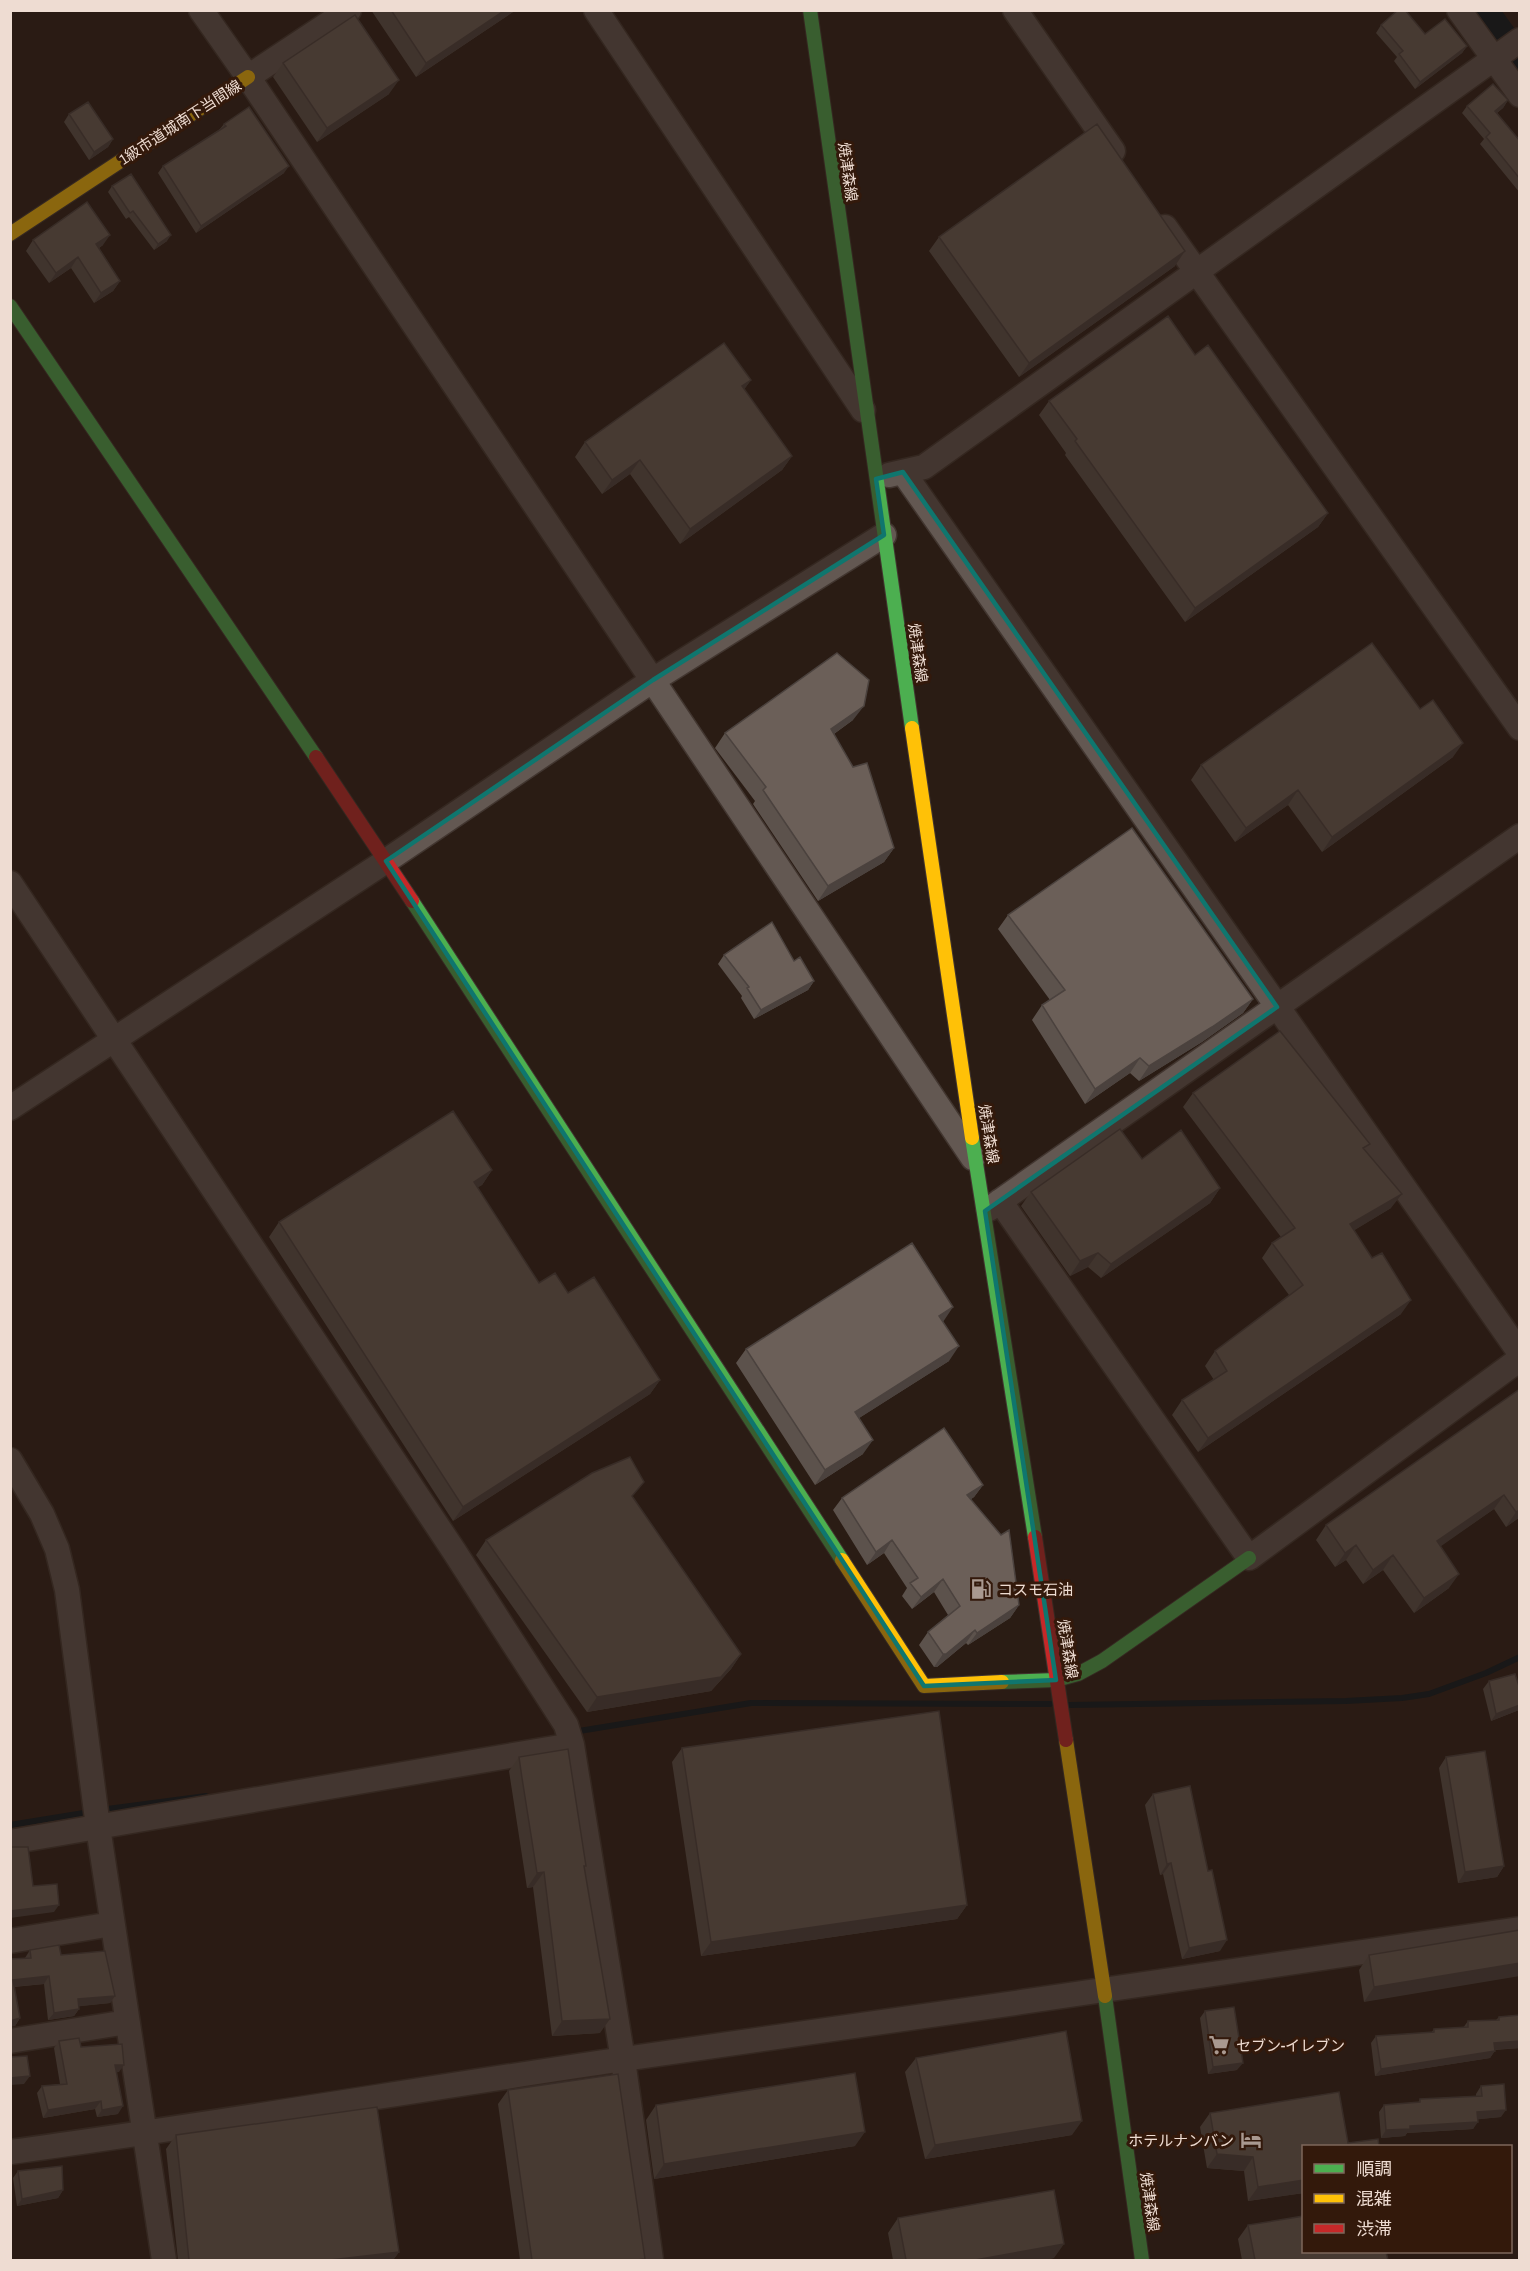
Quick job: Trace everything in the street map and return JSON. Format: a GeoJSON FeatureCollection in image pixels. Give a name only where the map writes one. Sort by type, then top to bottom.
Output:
{"type":"FeatureCollection","features":[{"type":"Feature","properties":{"kind":"street"},"geometry":{"type":"LineString","coordinates":[[201,10],[976,1162]]}},
{"type":"Feature","properties":{"kind":"street","name":"1級市道城南下当間線"},"geometry":{"type":"LineString","coordinates":[[10,234],[349,10]]}},
{"type":"Feature","properties":{"kind":"street"},"geometry":{"type":"LineString","coordinates":[[596,10],[867,415]]}},
{"type":"Feature","properties":{"kind":"street","name":"焼津森線"},"geometry":{"type":"LineString","coordinates":[[810,10],[976,1162],[993,1206],[1056,1680],[1142,2260]]}},
{"type":"Feature","properties":{"kind":"street"},"geometry":{"type":"LineString","coordinates":[[1015,10],[1128,174]]}},
{"type":"Feature","properties":{"kind":"street"},"geometry":{"type":"LineString","coordinates":[[1459,10],[1520,95]]}},
{"type":"Feature","properties":{"kind":"street"},"geometry":{"type":"LineString","coordinates":[[876,479],[913,470],[1492,57],[1520,40]]}},
{"type":"Feature","properties":{"kind":"street"},"geometry":{"type":"LineString","coordinates":[[1155,213],[1520,728]]}},
{"type":"Feature","properties":{"kind":"street"},"geometry":{"type":"LineString","coordinates":[[10,306],[386,861],[924,1686],[1056,1680],[1078,1674],[1102,1661],[1249,1558],[1520,1359]]}},
{"type":"Feature","properties":{"kind":"street"},"geometry":{"type":"LineString","coordinates":[[913,470],[1278,1007],[1520,1353]]}},
{"type":"Feature","properties":{"kind":"street"},"geometry":{"type":"LineString","coordinates":[[10,1108],[386,861],[653,680],[884,535]]}},
{"type":"Feature","properties":{"kind":"street"},"geometry":{"type":"LineString","coordinates":[[1249,1558],[993,1206],[1520,836]]}},
{"type":"Feature","properties":{"kind":"street"},"geometry":{"type":"LineString","coordinates":[[10,883],[447,1541],[569,1735],[622,2060],[651,2260]]}},
{"type":"Feature","properties":{"kind":"street"},"geometry":{"type":"LineString","coordinates":[[10,1461],[42,1514],[57,1550],[67,1590],[112,1924],[164,2260]]}},
{"type":"Feature","properties":{"kind":"street"},"geometry":{"type":"LineString","coordinates":[[10,1842],[98,1827],[569,1735]]}},
{"type":"Feature","properties":{"kind":"street"},"geometry":{"type":"LineString","coordinates":[[10,1941],[112,1924]]}},
{"type":"Feature","properties":{"kind":"street"},"geometry":{"type":"LineString","coordinates":[[10,2152],[1520,1929]]}},
{"type":"Feature","properties":{"kind":"street"},"geometry":{"type":"LineString","coordinates":[[10,2041],[127,2022]]}},
{"type":"Feature","properties":{"kind":"highlighted area"},"geometry":{"type":"Polygon","coordinates":[[[903,472],[1277,1007],[985,1211],[1056,1680],[924,1686],[386,861],[653,680],[884,535],[876,479],[903,472]]]}},
{"type":"Feature","properties":{"kind":"building"},"geometry":{"type":"Polygon","coordinates":[[[391,10],[505,10],[426,63],[391,10]]]}},
{"type":"Feature","properties":{"kind":"building"},"geometry":{"type":"Polygon","coordinates":[[[1398,10],[1405,10],[1425,34],[1445,19],[1467,46],[1420,82],[1399,54],[1403,51],[1381,25],[1398,10]]]}},
{"type":"Feature","properties":{"kind":"building"},"geometry":{"type":"Polygon","coordinates":[[[355,15],[399,80],[327,128],[283,63],[355,15]]]}},
{"type":"Feature","properties":{"kind":"building"},"geometry":{"type":"Polygon","coordinates":[[[1493,84],[1508,100],[1495,111],[1520,141],[1520,179],[1486,137],[1490,133],[1467,106],[1493,84]]]}},
{"type":"Feature","properties":{"kind":"building"},"geometry":{"type":"Polygon","coordinates":[[[88,102],[113,139],[94,152],[69,114],[88,102]]]}},
{"type":"Feature","properties":{"kind":"building"},"geometry":{"type":"Polygon","coordinates":[[[249,107],[289,166],[201,226],[163,166],[226,126],[224,124],[249,107]]]}},
{"type":"Feature","properties":{"kind":"building"},"geometry":{"type":"Polygon","coordinates":[[[1097,124],[1185,251],[1029,363],[939,237],[1097,124]]]}},
{"type":"Feature","properties":{"kind":"building"},"geometry":{"type":"Polygon","coordinates":[[[131,174],[171,235],[158,244],[133,211],[130,213],[112,186],[131,174]]]}},
{"type":"Feature","properties":{"kind":"building"},"geometry":{"type":"Polygon","coordinates":[[[87,202],[110,235],[96,244],[120,281],[101,293],[78,257],[56,273],[33,240],[87,202]]]}},
{"type":"Feature","properties":{"kind":"building"},"geometry":{"type":"Polygon","coordinates":[[[1168,316],[1195,355],[1208,345],[1328,513],[1195,608],[1075,441],[1077,439],[1049,401],[1168,316]]]}},
{"type":"Feature","properties":{"kind":"building"},"geometry":{"type":"Polygon","coordinates":[[[724,343],[751,380],[742,386],[792,456],[690,529],[640,460],[612,480],[585,442],[724,343]]]}},
{"type":"Feature","properties":{"kind":"building"},"geometry":{"type":"Polygon","coordinates":[[[1372,643],[1420,709],[1433,700],[1463,743],[1332,837],[1298,790],[1246,828],[1201,765],[1372,643]]]}},
{"type":"Feature","properties":{"kind":"building"},"geometry":{"type":"Polygon","coordinates":[[[837,653],[869,680],[864,706],[831,729],[853,767],[867,763],[894,848],[828,886],[763,790],[766,787],[725,733],[837,653]]]}},
{"type":"Feature","properties":{"kind":"building"},"geometry":{"type":"Polygon","coordinates":[[[1132,828],[1253,999],[1149,1066],[1140,1058],[1095,1089],[1042,1005],[1065,990],[1008,915],[1132,828]]]}},
{"type":"Feature","properties":{"kind":"building"},"geometry":{"type":"Polygon","coordinates":[[[772,922],[794,961],[800,957],[814,981],[761,1010],[747,988],[749,987],[724,955],[772,922]]]}},
{"type":"Feature","properties":{"kind":"building"},"geometry":{"type":"Polygon","coordinates":[[[1280,1031],[1370,1144],[1363,1148],[1402,1194],[1350,1224],[1372,1258],[1382,1253],[1411,1300],[1208,1438],[1182,1400],[1227,1371],[1215,1351],[1303,1285],[1272,1243],[1295,1228],[1193,1093],[1280,1031]]]}},
{"type":"Feature","properties":{"kind":"building"},"geometry":{"type":"Polygon","coordinates":[[[453,1111],[492,1170],[474,1182],[539,1283],[555,1273],[568,1293],[594,1277],[660,1380],[463,1507],[279,1222],[453,1111]]]}},
{"type":"Feature","properties":{"kind":"building"},"geometry":{"type":"Polygon","coordinates":[[[1120,1129],[1142,1159],[1181,1130],[1220,1188],[1111,1264],[1098,1253],[1080,1261],[1031,1192],[1120,1129]]]}},
{"type":"Feature","properties":{"kind":"building"},"geometry":{"type":"Polygon","coordinates":[[[912,1243],[953,1307],[939,1316],[959,1346],[855,1412],[873,1440],[825,1470],[746,1349],[912,1243]]]}},
{"type":"Feature","properties":{"kind":"building"},"geometry":{"type":"Polygon","coordinates":[[[1520,1389],[1520,1510],[1516,1512],[1504,1495],[1437,1541],[1459,1574],[1424,1598],[1393,1555],[1373,1570],[1356,1545],[1345,1553],[1326,1525],[1520,1389]]]}},
{"type":"Feature","properties":{"kind":"building"},"geometry":{"type":"Polygon","coordinates":[[[944,1428],[983,1485],[967,1495],[1001,1535],[1009,1530],[1019,1605],[977,1633],[975,1630],[946,1654],[943,1654],[928,1632],[960,1606],[943,1579],[921,1597],[910,1583],[918,1578],[892,1540],[876,1552],[842,1498],[944,1428]]]}},
{"type":"Feature","properties":{"kind":"building"},"geometry":{"type":"Polygon","coordinates":[[[630,1457],[644,1482],[632,1496],[741,1654],[721,1677],[597,1697],[486,1540],[592,1473],[630,1457]]]}},
{"type":"Feature","properties":{"kind":"building"},"geometry":{"type":"Polygon","coordinates":[[[1515,1674],[1520,1689],[1520,1705],[1496,1714],[1489,1681],[1515,1674]]]}},
{"type":"Feature","properties":{"kind":"building"},"geometry":{"type":"Polygon","coordinates":[[[939,1711],[967,1905],[711,1942],[682,1748],[939,1711]]]}},
{"type":"Feature","properties":{"kind":"building"},"geometry":{"type":"Polygon","coordinates":[[[568,1749],[586,1866],[584,1866],[610,2019],[562,2021],[544,1872],[537,1873],[522,1778],[519,1757],[568,1749]]]}},
{"type":"Feature","properties":{"kind":"building"},"geometry":{"type":"Polygon","coordinates":[[[1485,1751],[1504,1866],[1465,1872],[1446,1757],[1485,1751]]]}},
{"type":"Feature","properties":{"kind":"building"},"geometry":{"type":"Polygon","coordinates":[[[1190,1786],[1208,1871],[1212,1870],[1227,1940],[1189,1948],[1171,1863],[1167,1864],[1153,1794],[1190,1786]]]}},
{"type":"Feature","properties":{"kind":"building"},"geometry":{"type":"Polygon","coordinates":[[[10,1847],[28,1847],[33,1886],[57,1884],[59,1905],[10,1911],[10,1847]]]}},
{"type":"Feature","properties":{"kind":"building"},"geometry":{"type":"Polygon","coordinates":[[[1520,1930],[1520,1963],[1374,1987],[1369,1955],[1520,1930]]]}},
{"type":"Feature","properties":{"kind":"building"},"geometry":{"type":"Polygon","coordinates":[[[59,1945],[61,1955],[105,1951],[115,1996],[78,1999],[79,2009],[54,2013],[49,1976],[13,1980],[20,2018],[10,2021],[10,1959],[31,1958],[30,1950],[59,1945]]]}},
{"type":"Feature","properties":{"kind":"building"},"geometry":{"type":"Polygon","coordinates":[[[1234,2007],[1243,2063],[1213,2067],[1205,2011],[1234,2007]]]}},
{"type":"Feature","properties":{"kind":"building"},"geometry":{"type":"Polygon","coordinates":[[[1520,2015],[1520,2041],[1494,2043],[1495,2051],[1381,2069],[1376,2036],[1434,2032],[1434,2029],[1468,2027],[1468,2021],[1499,2020],[1499,2017],[1520,2015]]]}},
{"type":"Feature","properties":{"kind":"building"},"geometry":{"type":"Polygon","coordinates":[[[1066,2031],[1082,2121],[935,2145],[916,2058],[1066,2031]]]}},
{"type":"Feature","properties":{"kind":"building"},"geometry":{"type":"Polygon","coordinates":[[[79,2038],[81,2047],[122,2044],[124,2065],[115,2065],[123,2106],[102,2110],[101,2101],[48,2110],[42,2086],[67,2084],[59,2041],[79,2038]]]}},
{"type":"Feature","properties":{"kind":"building"},"geometry":{"type":"Polygon","coordinates":[[[27,2056],[30,2076],[10,2078],[10,2057],[27,2056]]]}},
{"type":"Feature","properties":{"kind":"building"},"geometry":{"type":"Polygon","coordinates":[[[855,2073],[865,2132],[664,2164],[656,2105],[855,2073]]]}},
{"type":"Feature","properties":{"kind":"building"},"geometry":{"type":"Polygon","coordinates":[[[618,2074],[645,2259],[532,2260],[508,2090],[618,2074]]]}},
{"type":"Feature","properties":{"kind":"building"},"geometry":{"type":"Polygon","coordinates":[[[1504,2084],[1506,2110],[1477,2112],[1478,2122],[1410,2126],[1410,2129],[1386,2130],[1384,2105],[1420,2102],[1420,2099],[1482,2096],[1481,2086],[1504,2084]]]}},
{"type":"Feature","properties":{"kind":"building"},"geometry":{"type":"Polygon","coordinates":[[[1339,2092],[1348,2143],[1378,2139],[1379,2145],[1302,2145],[1302,2180],[1258,2187],[1253,2157],[1217,2154],[1210,2113],[1339,2092]]]}},
{"type":"Feature","properties":{"kind":"building"},"geometry":{"type":"Polygon","coordinates":[[[377,2107],[399,2252],[330,2260],[189,2260],[176,2135],[377,2107]]]}},
{"type":"Feature","properties":{"kind":"building"},"geometry":{"type":"Polygon","coordinates":[[[62,2166],[63,2190],[22,2199],[18,2171],[62,2166]]]}},
{"type":"Feature","properties":{"kind":"building"},"geometry":{"type":"Polygon","coordinates":[[[1054,2190],[1064,2244],[975,2260],[906,2260],[898,2218],[1054,2190]]]}},
{"type":"Feature","properties":{"kind":"building"},"geometry":{"type":"Polygon","coordinates":[[[1302,2216],[1302,2253],[1386,2253],[1388,2260],[1255,2260],[1248,2225],[1302,2216]]]}},
{"type":"Feature","properties":{"kind":"waterway"},"geometry":{"type":"LineString","coordinates":[[1479,10],[1520,67]]}},
{"type":"Feature","properties":{"kind":"waterway"},"geometry":{"type":"LineString","coordinates":[[1069,1705],[1346,1701],[1402,1698],[1429,1694],[1486,1673],[1520,1657]]}},
{"type":"Feature","properties":{"kind":"waterway"},"geometry":{"type":"LineString","coordinates":[[573,1732],[751,1703],[1050,1704]]}},
{"type":"Feature","properties":{"kind":"waterway"},"geometry":{"type":"LineString","coordinates":[[100,1810],[206,1796]]}},
{"type":"Feature","properties":{"kind":"waterway"},"geometry":{"type":"LineString","coordinates":[[10,1825],[90,1812]]}},
{"type":"Feature","properties":{"kind":"traffic: fast"},"geometry":{"type":"LineString","coordinates":[[810,10],[912,728]]}},
{"type":"Feature","properties":{"kind":"traffic: fast"},"geometry":{"type":"LineString","coordinates":[[10,306],[316,757]]}},
{"type":"Feature","properties":{"kind":"traffic: fast"},"geometry":{"type":"LineString","coordinates":[[412,901],[842,1560]]}},
{"type":"Feature","properties":{"kind":"traffic: fast"},"geometry":{"type":"LineString","coordinates":[[972,1138],[1035,1537]]}},
{"type":"Feature","properties":{"kind":"traffic: fast"},"geometry":{"type":"LineString","coordinates":[[1002,1682],[1056,1680],[1078,1674],[1102,1661],[1249,1558]]}},
{"type":"Feature","properties":{"kind":"traffic: fast"},"geometry":{"type":"LineString","coordinates":[[1105,1996],[1142,2260]]}},
{"type":"Feature","properties":{"kind":"traffic: slow"},"geometry":{"type":"LineString","coordinates":[[10,234],[248,77]]}},
{"type":"Feature","properties":{"kind":"traffic: slow"},"geometry":{"type":"LineString","coordinates":[[912,728],[972,1138]]}},
{"type":"Feature","properties":{"kind":"traffic: slow"},"geometry":{"type":"LineString","coordinates":[[842,1560],[924,1686],[1002,1682]]}},
{"type":"Feature","properties":{"kind":"traffic: slow"},"geometry":{"type":"LineString","coordinates":[[1066,1740],[1105,1996]]}},
{"type":"Feature","properties":{"kind":"traffic: jam"},"geometry":{"type":"LineString","coordinates":[[316,757],[412,901]]}},
{"type":"Feature","properties":{"kind":"traffic: jam"},"geometry":{"type":"LineString","coordinates":[[1035,1537],[1066,1740]]}},
{"type":"Feature","properties":{"kind":"place","name":"コスモ石油"},"geometry":{"type":"Point","coordinates":[981,1589]}},
{"type":"Feature","properties":{"kind":"place","name":"セブン-イレブン"},"geometry":{"type":"Point","coordinates":[1219,2045]}},
{"type":"Feature","properties":{"kind":"place","name":"ホテルナンバン"},"geometry":{"type":"Point","coordinates":[1251,2140]}}]}
